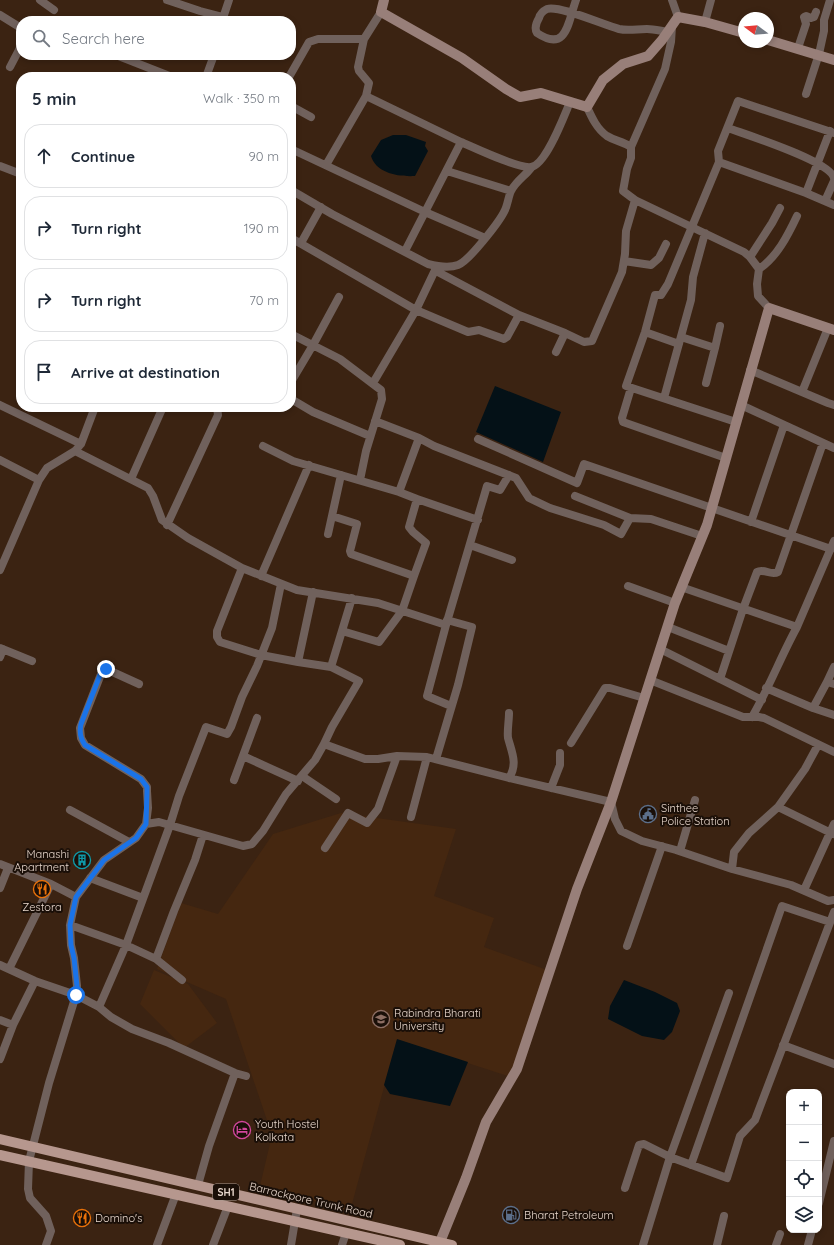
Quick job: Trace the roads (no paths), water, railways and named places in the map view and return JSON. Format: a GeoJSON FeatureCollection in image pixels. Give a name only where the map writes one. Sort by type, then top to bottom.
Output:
{"type":"FeatureCollection","features":[{"type":"Feature","properties":{"kind":"main road","name":"Barrackpore Trunk Road"},"geometry":{"type":"LineString","coordinates":[[0,1139],[452,1245]]}},
{"type":"Feature","properties":{"kind":"main road","name":"SH1"},"geometry":{"type":"LineString","coordinates":[[0,1155],[295,1221],[386,1244],[400,1245]]}},
{"type":"Feature","properties":{"kind":"street"},"geometry":{"type":"LineString","coordinates":[[41,0],[54,10]]}},
{"type":"Feature","properties":{"kind":"street"},"geometry":{"type":"LineString","coordinates":[[167,0],[213,16]]}},
{"type":"Feature","properties":{"kind":"street"},"geometry":{"type":"LineString","coordinates":[[224,16],[229,0]]}},
{"type":"Feature","properties":{"kind":"street"},"geometry":{"type":"LineString","coordinates":[[326,165],[366,96],[369,83],[359,71],[358,67],[364,39],[381,12],[382,0]]}},
{"type":"Feature","properties":{"kind":"street"},"geometry":{"type":"LineString","coordinates":[[576,0],[571,13],[568,27],[561,38],[558,40],[550,39],[536,33],[535,29],[541,14],[546,10],[556,9],[571,13],[621,29],[670,29]]}},
{"type":"Feature","properties":{"kind":"street"},"geometry":{"type":"LineString","coordinates":[[672,0],[678,17]]}},
{"type":"Feature","properties":{"kind":"street"},"geometry":{"type":"LineString","coordinates":[[705,22],[711,0]]}},
{"type":"Feature","properties":{"kind":"street"},"geometry":{"type":"LineString","coordinates":[[806,94],[819,54],[824,31],[824,20],[830,0]]}},
{"type":"Feature","properties":{"kind":"street"},"geometry":{"type":"LineString","coordinates":[[381,12],[462,58],[520,97],[541,93],[588,107]]}},
{"type":"Feature","properties":{"kind":"street"},"geometry":{"type":"LineString","coordinates":[[798,48],[806,24],[804,17],[814,17],[816,12]]}},
{"type":"Feature","properties":{"kind":"street"},"geometry":{"type":"LineString","coordinates":[[0,15],[16,25]]}},
{"type":"Feature","properties":{"kind":"street"},"geometry":{"type":"LineString","coordinates":[[678,17],[705,22],[738,31]]}},
{"type":"Feature","properties":{"kind":"street"},"geometry":{"type":"LineString","coordinates":[[588,107],[603,80],[623,64],[648,56],[662,40],[678,17]]}},
{"type":"Feature","properties":{"kind":"street"},"geometry":{"type":"LineString","coordinates":[[670,29],[669,50],[665,69],[630,147],[631,158],[626,169],[623,191],[635,200],[744,252],[759,268],[757,284],[758,296],[769,308],[831,329],[802,392]]}},
{"type":"Feature","properties":{"kind":"street"},"geometry":{"type":"LineString","coordinates":[[292,72],[309,42],[318,39],[364,39]]}},
{"type":"Feature","properties":{"kind":"street"},"geometry":{"type":"LineString","coordinates":[[774,42],[819,54],[834,60]]}},
{"type":"Feature","properties":{"kind":"street"},"geometry":{"type":"LineString","coordinates":[[10,67],[16,56]]}},
{"type":"Feature","properties":{"kind":"street"},"geometry":{"type":"LineString","coordinates":[[129,60],[159,72]]}},
{"type":"Feature","properties":{"kind":"street"},"geometry":{"type":"LineString","coordinates":[[208,72],[212,60]]}},
{"type":"Feature","properties":{"kind":"street"},"geometry":{"type":"LineString","coordinates":[[366,96],[461,142],[511,163],[531,168]]}},
{"type":"Feature","properties":{"kind":"street"},"geometry":{"type":"LineString","coordinates":[[736,422],[626,386],[645,332],[655,295],[661,295],[665,290],[692,227],[718,162],[718,151],[738,101],[832,132],[806,193]]}},
{"type":"Feature","properties":{"kind":"street"},"geometry":{"type":"LineString","coordinates":[[436,268],[457,266],[465,261],[496,226],[502,216],[511,191],[518,180],[527,174],[531,168],[538,164],[547,154],[570,102]]}},
{"type":"Feature","properties":{"kind":"street"},"geometry":{"type":"LineString","coordinates":[[588,107],[595,124],[607,136],[623,142],[630,147]]}},
{"type":"Feature","properties":{"kind":"street"},"geometry":{"type":"LineString","coordinates":[[296,109],[311,117]]}},
{"type":"Feature","properties":{"kind":"street"},"geometry":{"type":"LineString","coordinates":[[728,128],[803,156],[818,163],[832,173],[834,180],[825,201]]}},
{"type":"Feature","properties":{"kind":"street"},"geometry":{"type":"LineString","coordinates":[[405,251],[461,142]]}},
{"type":"Feature","properties":{"kind":"street"},"geometry":{"type":"LineString","coordinates":[[296,151],[425,212],[485,238]]}},
{"type":"Feature","properties":{"kind":"street"},"geometry":{"type":"LineString","coordinates":[[718,162],[806,193],[834,205]]}},
{"type":"Feature","properties":{"kind":"street"},"geometry":{"type":"LineString","coordinates":[[0,166],[16,172]]}},
{"type":"Feature","properties":{"kind":"street"},"geometry":{"type":"LineString","coordinates":[[447,171],[511,191]]}},
{"type":"Feature","properties":{"kind":"street"},"geometry":{"type":"LineString","coordinates":[[296,193],[519,314],[584,342],[592,341],[622,272],[626,231],[635,200]]}},
{"type":"Feature","properties":{"kind":"street"},"geometry":{"type":"LineString","coordinates":[[301,243],[322,207]]}},
{"type":"Feature","properties":{"kind":"street"},"geometry":{"type":"LineString","coordinates":[[750,257],[780,208]]}},
{"type":"Feature","properties":{"kind":"street"},"geometry":{"type":"LineString","coordinates":[[759,268],[767,263],[777,250],[789,233],[797,216]]}},
{"type":"Feature","properties":{"kind":"street"},"geometry":{"type":"LineString","coordinates":[[664,398],[691,300],[693,277],[705,234]]}},
{"type":"Feature","properties":{"kind":"street"},"geometry":{"type":"LineString","coordinates":[[296,240],[416,310],[468,332],[479,330],[504,339],[507,337],[519,314]]}},
{"type":"Feature","properties":{"kind":"street"},"geometry":{"type":"LineString","coordinates":[[624,261],[651,265],[659,258],[666,244]]}},
{"type":"Feature","properties":{"kind":"street"},"geometry":{"type":"LineString","coordinates":[[373,383],[416,310],[436,268]]}},
{"type":"Feature","properties":{"kind":"street"},"geometry":{"type":"LineString","coordinates":[[296,374],[339,297]]}},
{"type":"Feature","properties":{"kind":"street"},"geometry":{"type":"LineString","coordinates":[[440,1242],[466,1178],[486,1122],[518,1069],[577,888],[611,802],[675,603],[712,508],[750,370],[769,308]]}},
{"type":"Feature","properties":{"kind":"street"},"geometry":{"type":"LineString","coordinates":[[706,383],[720,326]]}},
{"type":"Feature","properties":{"kind":"street"},"geometry":{"type":"LineString","coordinates":[[645,332],[715,348]]}},
{"type":"Feature","properties":{"kind":"street"},"geometry":{"type":"LineString","coordinates":[[556,352],[565,333]]}},
{"type":"Feature","properties":{"kind":"street"},"geometry":{"type":"LineString","coordinates":[[296,336],[340,359],[373,383],[380,390],[382,396],[370,436],[360,480]]}},
{"type":"Feature","properties":{"kind":"street"},"geometry":{"type":"LineString","coordinates":[[750,370],[828,403],[834,404]]}},
{"type":"Feature","properties":{"kind":"street"},"geometry":{"type":"LineString","coordinates":[[631,388],[622,418],[623,422],[726,458]]}},
{"type":"Feature","properties":{"kind":"street"},"geometry":{"type":"LineString","coordinates":[[296,402],[313,412],[370,436]]}},
{"type":"Feature","properties":{"kind":"street"},"geometry":{"type":"LineString","coordinates":[[0,405],[81,444]]}},
{"type":"Feature","properties":{"kind":"street"},"geometry":{"type":"LineString","coordinates":[[741,405],[834,448]]}},
{"type":"Feature","properties":{"kind":"street"},"geometry":{"type":"LineString","coordinates":[[0,570],[39,480],[47,468],[75,451],[81,444],[92,412]]}},
{"type":"Feature","properties":{"kind":"street"},"geometry":{"type":"LineString","coordinates":[[131,479],[161,412]]}},
{"type":"Feature","properties":{"kind":"street"},"geometry":{"type":"LineString","coordinates":[[167,525],[215,422],[218,412]]}},
{"type":"Feature","properties":{"kind":"street"},"geometry":{"type":"LineString","coordinates":[[375,421],[516,478],[529,498],[550,508],[604,525],[621,534],[630,518]]}},
{"type":"Feature","properties":{"kind":"street"},"geometry":{"type":"LineString","coordinates":[[752,522],[784,425]]}},
{"type":"Feature","properties":{"kind":"street"},"geometry":{"type":"LineString","coordinates":[[399,492],[419,438]]}},
{"type":"Feature","properties":{"kind":"street"},"geometry":{"type":"LineString","coordinates":[[478,439],[577,483],[584,464],[792,536],[832,545],[797,627],[766,688],[762,700],[752,716]]}},
{"type":"Feature","properties":{"kind":"street"},"geometry":{"type":"LineString","coordinates":[[720,679],[757,572],[761,570],[774,574],[778,572],[792,536],[823,443]]}},
{"type":"Feature","properties":{"kind":"street"},"geometry":{"type":"LineString","coordinates":[[263,446],[309,466],[399,492],[478,520]]}},
{"type":"Feature","properties":{"kind":"street"},"geometry":{"type":"LineString","coordinates":[[75,451],[148,488],[153,496],[162,520],[167,525],[242,568],[297,590],[378,603],[446,623],[472,627],[451,706],[411,817]]}},
{"type":"Feature","properties":{"kind":"street"},"geometry":{"type":"LineString","coordinates":[[0,460],[39,480]]}},
{"type":"Feature","properties":{"kind":"street"},"geometry":{"type":"LineString","coordinates":[[261,576],[309,466]]}},
{"type":"Feature","properties":{"kind":"street"},"geometry":{"type":"LineString","coordinates":[[328,534],[341,475]]}},
{"type":"Feature","properties":{"kind":"street"},"geometry":{"type":"LineString","coordinates":[[451,706],[427,696],[446,623],[487,486],[500,490],[509,475]]}},
{"type":"Feature","properties":{"kind":"street"},"geometry":{"type":"LineString","coordinates":[[575,496],[630,518],[651,519],[702,536]]}},
{"type":"Feature","properties":{"kind":"street"},"geometry":{"type":"LineString","coordinates":[[342,631],[378,642],[402,611],[426,543],[409,527],[417,499]]}},
{"type":"Feature","properties":{"kind":"street"},"geometry":{"type":"LineString","coordinates":[[332,516],[357,524],[350,551],[351,554],[414,576]]}},
{"type":"Feature","properties":{"kind":"street"},"geometry":{"type":"LineString","coordinates":[[470,545],[512,560]]}},
{"type":"Feature","properties":{"kind":"street"},"geometry":{"type":"LineString","coordinates":[[146,824],[153,822],[170,825],[243,846],[252,844],[263,831],[286,794],[315,760],[359,680],[331,667],[261,655],[220,642],[216,637],[217,631],[242,568]]}},
{"type":"Feature","properties":{"kind":"street"},"geometry":{"type":"LineString","coordinates":[[99,1007],[126,945],[144,898],[179,796],[206,727],[227,734],[231,727],[242,696],[272,628],[281,584]]}},
{"type":"Feature","properties":{"kind":"street"},"geometry":{"type":"LineString","coordinates":[[628,586],[675,603]]}},
{"type":"Feature","properties":{"kind":"street"},"geometry":{"type":"LineString","coordinates":[[682,587],[797,627]]}},
{"type":"Feature","properties":{"kind":"street"},"geometry":{"type":"LineString","coordinates":[[298,662],[312,592]]}},
{"type":"Feature","properties":{"kind":"street"},"geometry":{"type":"LineString","coordinates":[[331,667],[352,598]]}},
{"type":"Feature","properties":{"kind":"street"},"geometry":{"type":"LineString","coordinates":[[668,627],[729,651]]}},
{"type":"Feature","properties":{"kind":"street"},"geometry":{"type":"LineString","coordinates":[[660,649],[762,700]]}},
{"type":"Feature","properties":{"kind":"street"},"geometry":{"type":"LineString","coordinates":[[1,651],[32,661]]}},
{"type":"Feature","properties":{"kind":"street"},"geometry":{"type":"LineString","coordinates":[[813,708],[830,683],[834,667]]}},
{"type":"Feature","properties":{"kind":"street"},"geometry":{"type":"LineString","coordinates":[[46,1245],[52,1231],[46,1216],[30,1198],[28,1189],[29,1161],[76,995],[77,986],[71,945],[70,925],[76,897],[104,860],[136,838],[146,824],[148,796],[147,787],[138,777],[85,745],[80,732],[81,724],[103,669],[139,684]]}},
{"type":"Feature","properties":{"kind":"street"},"geometry":{"type":"LineString","coordinates":[[650,680],[742,717],[752,716],[764,718],[834,752]]}},
{"type":"Feature","properties":{"kind":"street"},"geometry":{"type":"LineString","coordinates":[[571,743],[605,688],[610,688],[644,698]]}},
{"type":"Feature","properties":{"kind":"street"},"geometry":{"type":"LineString","coordinates":[[766,688],[813,708],[834,715]]}},
{"type":"Feature","properties":{"kind":"street"},"geometry":{"type":"LineString","coordinates":[[509,713],[508,737],[514,757],[512,773],[509,778]]}},
{"type":"Feature","properties":{"kind":"street"},"geometry":{"type":"LineString","coordinates":[[234,780],[257,718]]}},
{"type":"Feature","properties":{"kind":"street"},"geometry":{"type":"LineString","coordinates":[[324,744],[365,759],[378,759],[397,756],[432,758],[611,802]]}},
{"type":"Feature","properties":{"kind":"street"},"geometry":{"type":"LineString","coordinates":[[732,869],[734,852],[750,833],[778,808],[805,769],[818,745]]}},
{"type":"Feature","properties":{"kind":"street"},"geometry":{"type":"LineString","coordinates":[[551,788],[560,765],[560,753]]}},
{"type":"Feature","properties":{"kind":"street"},"geometry":{"type":"LineString","coordinates":[[243,756],[300,778],[336,799]]}},
{"type":"Feature","properties":{"kind":"street"},"geometry":{"type":"LineString","coordinates":[[325,848],[348,813],[367,823],[378,808],[397,756]]}},
{"type":"Feature","properties":{"kind":"street"},"geometry":{"type":"LineString","coordinates":[[680,851],[695,800]]}},
{"type":"Feature","properties":{"kind":"street"},"geometry":{"type":"LineString","coordinates":[[611,802],[615,820],[621,831],[642,841],[680,851],[732,869],[791,885],[828,900],[834,900]]}},
{"type":"Feature","properties":{"kind":"street"},"geometry":{"type":"LineString","coordinates":[[778,808],[832,834]]}},
{"type":"Feature","properties":{"kind":"street"},"geometry":{"type":"LineString","coordinates":[[70,810],[129,842]]}},
{"type":"Feature","properties":{"kind":"street"},"geometry":{"type":"LineString","coordinates":[[804,890],[832,834],[834,824]]}},
{"type":"Feature","properties":{"kind":"street"},"geometry":{"type":"LineString","coordinates":[[156,960],[174,911],[196,860],[204,835]]}},
{"type":"Feature","properties":{"kind":"street"},"geometry":{"type":"LineString","coordinates":[[627,946],[662,846]]}},
{"type":"Feature","properties":{"kind":"street"},"geometry":{"type":"LineString","coordinates":[[0,864],[51,884],[76,897]]}},
{"type":"Feature","properties":{"kind":"street"},"geometry":{"type":"LineString","coordinates":[[0,888],[8,868]]}},
{"type":"Feature","properties":{"kind":"street"},"geometry":{"type":"LineString","coordinates":[[90,878],[144,898]]}},
{"type":"Feature","properties":{"kind":"street"},"geometry":{"type":"LineString","coordinates":[[9,969],[51,884]]}},
{"type":"Feature","properties":{"kind":"street"},"geometry":{"type":"LineString","coordinates":[[691,1165],[782,906],[830,922]]}},
{"type":"Feature","properties":{"kind":"street"},"geometry":{"type":"LineString","coordinates":[[625,1188],[640,1145],[644,1144],[691,1165],[726,1178],[740,1136],[754,1120],[834,912]]}},
{"type":"Feature","properties":{"kind":"street"},"geometry":{"type":"LineString","coordinates":[[70,925],[126,945],[156,960],[182,980]]}},
{"type":"Feature","properties":{"kind":"street"},"geometry":{"type":"LineString","coordinates":[[0,965],[35,981],[76,995],[99,1007],[111,1017],[149,1037],[169,1043],[235,1073],[246,1076]]}},
{"type":"Feature","properties":{"kind":"street"},"geometry":{"type":"LineString","coordinates":[[0,1059],[13,1025],[35,981]]}},
{"type":"Feature","properties":{"kind":"street"},"geometry":{"type":"LineString","coordinates":[[643,1245],[670,1156],[729,993]]}},
{"type":"Feature","properties":{"kind":"street"},"geometry":{"type":"LineString","coordinates":[[0,1020],[13,1025]]}},
{"type":"Feature","properties":{"kind":"street"},"geometry":{"type":"LineString","coordinates":[[783,1045],[834,1064]]}},
{"type":"Feature","properties":{"kind":"street"},"geometry":{"type":"LineString","coordinates":[[198,1186],[235,1073]]}},
{"type":"Feature","properties":{"kind":"street"},"geometry":{"type":"LineString","coordinates":[[820,1197],[834,1141]]}},
{"type":"Feature","properties":{"kind":"street"},"geometry":{"type":"LineString","coordinates":[[157,1245],[176,1194]]}},
{"type":"Feature","properties":{"kind":"street"},"geometry":{"type":"LineString","coordinates":[[213,1245],[228,1206]]}},
{"type":"Feature","properties":{"kind":"street"},"geometry":{"type":"LineString","coordinates":[[292,1245],[297,1209]]}},
{"type":"Feature","properties":{"kind":"street"},"geometry":{"type":"LineString","coordinates":[[717,1245],[724,1216]]}},
{"type":"Feature","properties":{"kind":"street"},"geometry":{"type":"LineString","coordinates":[[342,1245],[346,1233]]}},
{"type":"Feature","properties":{"kind":"street"},"geometry":{"type":"LineString","coordinates":[[808,1245],[811,1233]]}},
{"type":"Feature","properties":{"kind":"street"},"geometry":{"type":"LineString","coordinates":[[776,1245],[780,1234]]}},
{"type":"Feature","properties":{"kind":"place","name":"Sinthee Police Station"},"geometry":{"type":"Point","coordinates":[648,814]}},
{"type":"Feature","properties":{"kind":"place","name":"Manashi Apartment"},"geometry":{"type":"Point","coordinates":[82,860]}},
{"type":"Feature","properties":{"kind":"place","name":"Zestora"},"geometry":{"type":"Point","coordinates":[42,889]}},
{"type":"Feature","properties":{"kind":"place","name":"Rabindra Bharati University"},"geometry":{"type":"Point","coordinates":[381,1019]}},
{"type":"Feature","properties":{"kind":"place","name":"Youth Hostel Kolkata"},"geometry":{"type":"Point","coordinates":[242,1130]}},
{"type":"Feature","properties":{"kind":"place","name":"Bharat Petroleum"},"geometry":{"type":"Point","coordinates":[511,1215]}},
{"type":"Feature","properties":{"kind":"place","name":"Domino's"},"geometry":{"type":"Point","coordinates":[82,1218]}}]}
